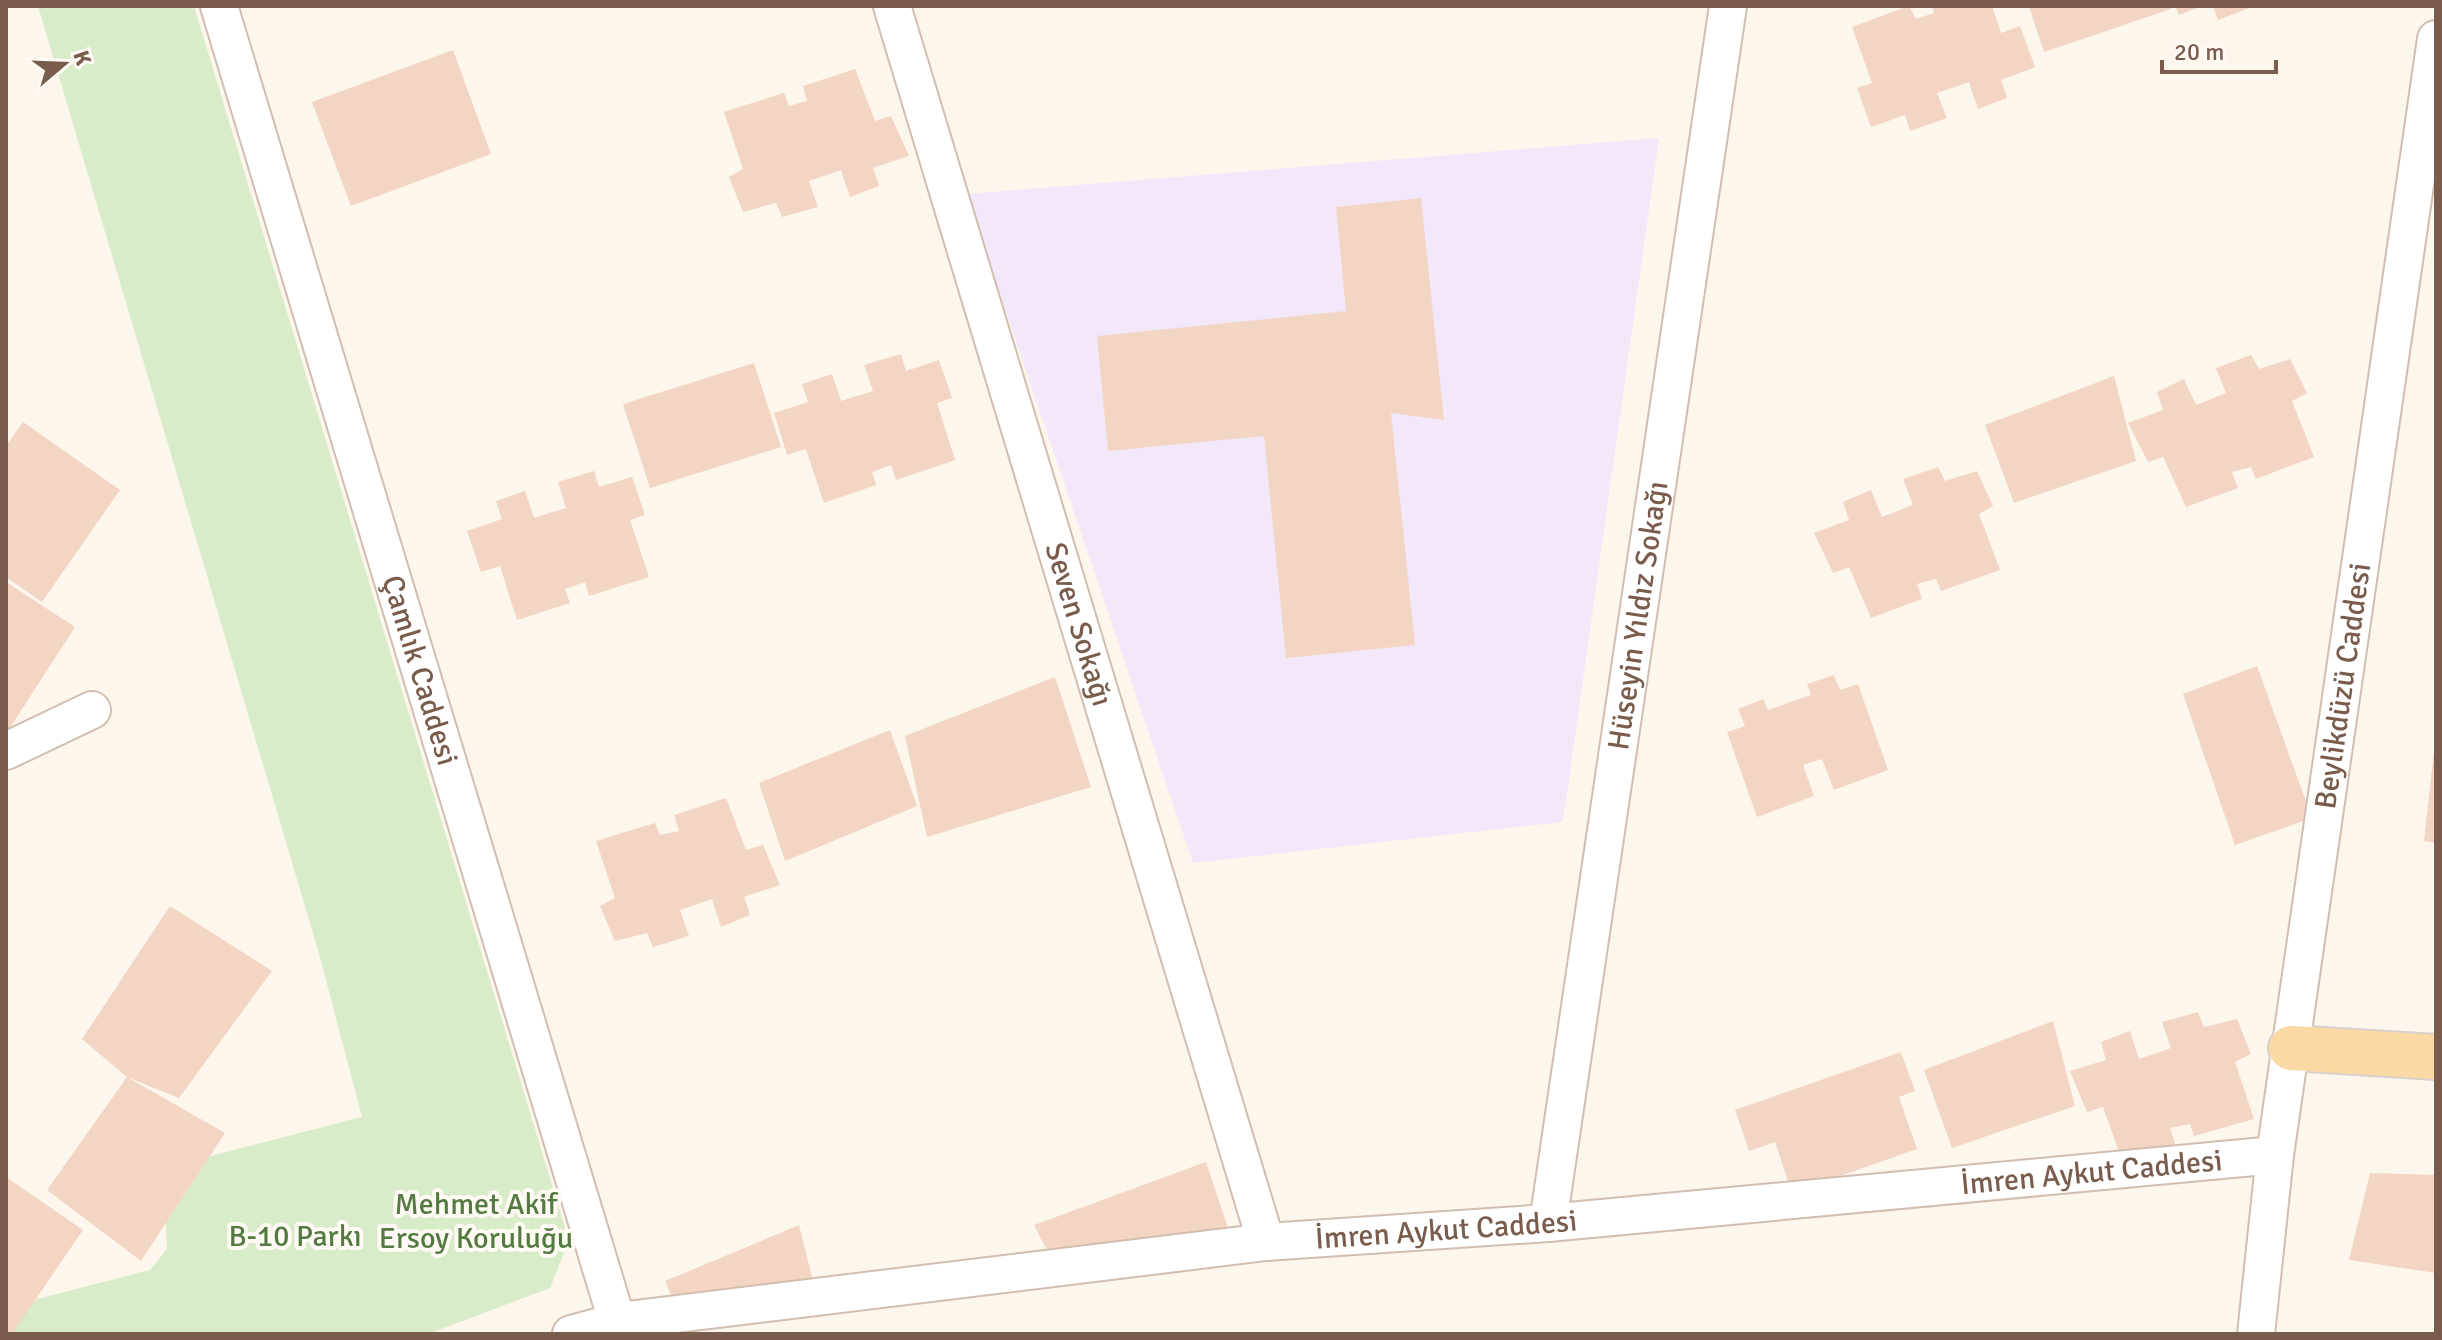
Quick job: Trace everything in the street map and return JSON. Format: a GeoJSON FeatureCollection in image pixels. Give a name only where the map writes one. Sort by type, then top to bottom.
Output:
{"type":"FeatureCollection","features":[{"type":"Feature","properties":{"kind":"main road"},"geometry":{"type":"LineString","coordinates":[[2291,1048],[2436,1057]]}},
{"type":"Feature","properties":{"kind":"street","name":"Çamlık Caddesi"},"geometry":{"type":"LineString","coordinates":[[219,6],[620,1327]]}},
{"type":"Feature","properties":{"kind":"street","name":"Seven Sokağı"},"geometry":{"type":"LineString","coordinates":[[892,6],[1266,1242]]}},
{"type":"Feature","properties":{"kind":"street","name":"Hüseyin Yıldız Sokağı"},"geometry":{"type":"LineString","coordinates":[[1548,1223],[1728,6]]}},
{"type":"Feature","properties":{"kind":"street","name":"Beylikdüzü Caddesi"},"geometry":{"type":"LineString","coordinates":[[2256,1334],[2275,1155],[2436,39]]}},
{"type":"Feature","properties":{"kind":"street"},"geometry":{"type":"LineString","coordinates":[[6,751],[92,710]]}},
{"type":"Feature","properties":{"kind":"street","name":"İmren Aykut Caddesi"},"geometry":{"type":"LineString","coordinates":[[571,1334],[1266,1242],[1548,1223],[2275,1155]]}},
{"type":"Feature","properties":{"kind":"shaded area"},"geometry":{"type":"Polygon","coordinates":[[[1659,138],[1563,822],[1193,863],[966,194],[1659,138]]]}},
{"type":"Feature","properties":{"kind":"green space","name":"Mehmet Akif Ersoy Koruluğu"},"geometry":{"type":"Polygon","coordinates":[[[38,6],[194,6],[569,1241],[550,1288],[428,1334],[6,1334],[6,1307],[150,1270],[167,1249],[163,1168],[362,1117],[318,950],[38,6]]]}},
{"type":"Feature","properties":{"kind":"building"},"geometry":{"type":"Polygon","coordinates":[[[1909,6],[1916,19],[1934,13],[1932,6],[1992,6],[2001,33],[2020,26],[2035,67],[2001,80],[2007,98],[1978,109],[1969,82],[1937,93],[1947,118],[1910,131],[1905,115],[1871,127],[1857,88],[1872,83],[1852,27],[1909,6]]]}},
{"type":"Feature","properties":{"kind":"building"},"geometry":{"type":"Polygon","coordinates":[[[2029,6],[2170,6],[2171,9],[2044,52],[2029,6]]]}},
{"type":"Feature","properties":{"kind":"building"},"geometry":{"type":"Polygon","coordinates":[[[2175,6],[2202,6],[2179,15],[2175,6]]]}},
{"type":"Feature","properties":{"kind":"building"},"geometry":{"type":"Polygon","coordinates":[[[2213,6],[2254,6],[2218,20],[2213,6]]]}},
{"type":"Feature","properties":{"kind":"building"},"geometry":{"type":"Polygon","coordinates":[[[453,50],[491,154],[351,206],[312,102],[453,50]]]}},
{"type":"Feature","properties":{"kind":"building"},"geometry":{"type":"Polygon","coordinates":[[[855,69],[875,121],[891,116],[909,156],[873,168],[879,186],[850,197],[841,170],[809,181],[818,207],[782,217],[776,203],[743,212],[729,177],[743,169],[724,112],[784,93],[789,106],[807,101],[803,86],[855,69]]]}},
{"type":"Feature","properties":{"kind":"building"},"geometry":{"type":"Polygon","coordinates":[[[1421,198],[1444,420],[1391,413],[1415,645],[1286,658],[1264,436],[1108,451],[1097,336],[1346,311],[1336,207],[1421,198]]]}},
{"type":"Feature","properties":{"kind":"building"},"geometry":{"type":"Polygon","coordinates":[[[901,354],[906,371],[939,360],[952,398],[937,403],[955,460],[896,480],[891,465],[872,472],[876,485],[824,503],[806,449],[787,455],[774,413],[808,402],[802,384],[832,374],[841,401],[873,391],[864,365],[901,354]]]}},
{"type":"Feature","properties":{"kind":"building"},"geometry":{"type":"Polygon","coordinates":[[[2251,355],[2259,369],[2290,359],[2307,393],[2292,401],[2314,457],[2256,479],[2251,467],[2232,472],[2238,488],[2186,507],[2163,457],[2148,462],[2128,423],[2163,410],[2157,392],[2184,379],[2196,405],[2226,393],[2216,368],[2251,355]]]}},
{"type":"Feature","properties":{"kind":"building"},"geometry":{"type":"Polygon","coordinates":[[[754,363],[781,447],[650,488],[623,404],[754,363]]]}},
{"type":"Feature","properties":{"kind":"building"},"geometry":{"type":"Polygon","coordinates":[[[2114,376],[2136,461],[2014,503],[1985,425],[2114,376]]]}},
{"type":"Feature","properties":{"kind":"building"},"geometry":{"type":"Polygon","coordinates":[[[23,422],[120,490],[42,602],[6,577],[6,446],[23,422]]]}},
{"type":"Feature","properties":{"kind":"building"},"geometry":{"type":"Polygon","coordinates":[[[1938,467],[1945,481],[1977,471],[1993,506],[1979,514],[2000,570],[1941,591],[1936,579],[1917,584],[1922,599],[1871,618],[1849,567],[1833,573],[1814,533],[1849,520],[1843,502],[1871,490],[1882,517],[1913,505],[1903,479],[1938,467]]]}},
{"type":"Feature","properties":{"kind":"building"},"geometry":{"type":"Polygon","coordinates":[[[594,471],[599,487],[632,477],[645,515],[630,520],[649,577],[589,596],[585,582],[565,589],[570,603],[517,620],[500,566],[481,572],[467,531],[502,519],[496,501],[525,491],[534,518],[566,508],[558,482],[594,471]]]}},
{"type":"Feature","properties":{"kind":"building"},"geometry":{"type":"Polygon","coordinates":[[[6,582],[75,627],[6,734],[6,582]]]}},
{"type":"Feature","properties":{"kind":"building"},"geometry":{"type":"Polygon","coordinates":[[[2257,666],[2312,818],[2235,845],[2183,694],[2257,666]]]}},
{"type":"Feature","properties":{"kind":"building"},"geometry":{"type":"Polygon","coordinates":[[[1834,675],[1840,690],[1858,684],[1888,770],[1834,790],[1822,759],[1803,765],[1814,796],[1757,817],[1727,732],[1745,726],[1738,709],[1763,699],[1768,710],[1811,695],[1807,684],[1834,675]]]}},
{"type":"Feature","properties":{"kind":"building"},"geometry":{"type":"Polygon","coordinates":[[[1055,677],[1091,787],[927,837],[905,736],[1055,677]]]}},
{"type":"Feature","properties":{"kind":"building"},"geometry":{"type":"Polygon","coordinates":[[[890,730],[917,806],[785,861],[759,783],[890,730]]]}},
{"type":"Feature","properties":{"kind":"building"},"geometry":{"type":"Polygon","coordinates":[[[2436,751],[2436,843],[2424,841],[2436,751]]]}},
{"type":"Feature","properties":{"kind":"building"},"geometry":{"type":"Polygon","coordinates":[[[726,798],[746,850],[763,845],[780,885],[744,897],[750,915],[721,927],[712,899],[680,910],[689,936],[653,947],[647,933],[615,941],[600,906],[615,898],[596,841],[655,823],[660,835],[679,831],[674,815],[726,798]]]}},
{"type":"Feature","properties":{"kind":"building"},"geometry":{"type":"Polygon","coordinates":[[[170,906],[272,971],[179,1098],[127,1077],[82,1039],[170,906]]]}},
{"type":"Feature","properties":{"kind":"building"},"geometry":{"type":"Polygon","coordinates":[[[2198,1012],[2204,1027],[2237,1019],[2251,1054],[2235,1062],[2254,1119],[2194,1136],[2190,1124],[2170,1128],[2175,1144],[2122,1160],[2103,1107],[2087,1112],[2070,1071],[2106,1060],[2101,1042],[2130,1031],[2139,1059],[2171,1048],[2162,1022],[2198,1012]]]}},
{"type":"Feature","properties":{"kind":"building"},"geometry":{"type":"Polygon","coordinates":[[[2053,1021],[2075,1106],[1952,1148],[1924,1070],[2053,1021]]]}},
{"type":"Feature","properties":{"kind":"building"},"geometry":{"type":"Polygon","coordinates":[[[1901,1052],[1915,1091],[1899,1097],[1917,1149],[1792,1193],[1775,1142],[1749,1151],[1735,1110],[1901,1052]]]}},
{"type":"Feature","properties":{"kind":"building"},"geometry":{"type":"Polygon","coordinates":[[[127,1077],[225,1133],[141,1261],[47,1190],[127,1077]]]}},
{"type":"Feature","properties":{"kind":"building"},"geometry":{"type":"Polygon","coordinates":[[[1206,1162],[1232,1240],[1053,1262],[1034,1225],[1206,1162]]]}},
{"type":"Feature","properties":{"kind":"building"},"geometry":{"type":"Polygon","coordinates":[[[2370,1173],[2436,1175],[2436,1273],[2349,1260],[2370,1173]]]}},
{"type":"Feature","properties":{"kind":"building"},"geometry":{"type":"Polygon","coordinates":[[[6,1177],[83,1230],[12,1334],[6,1334],[6,1177]]]}},
{"type":"Feature","properties":{"kind":"building"},"geometry":{"type":"Polygon","coordinates":[[[799,1225],[815,1289],[673,1300],[665,1281],[799,1225]]]}},
{"type":"Feature","properties":{"kind":"park label","name":"B-10 Parkı"},"geometry":{"type":"Point","coordinates":[295,1236]}}]}
